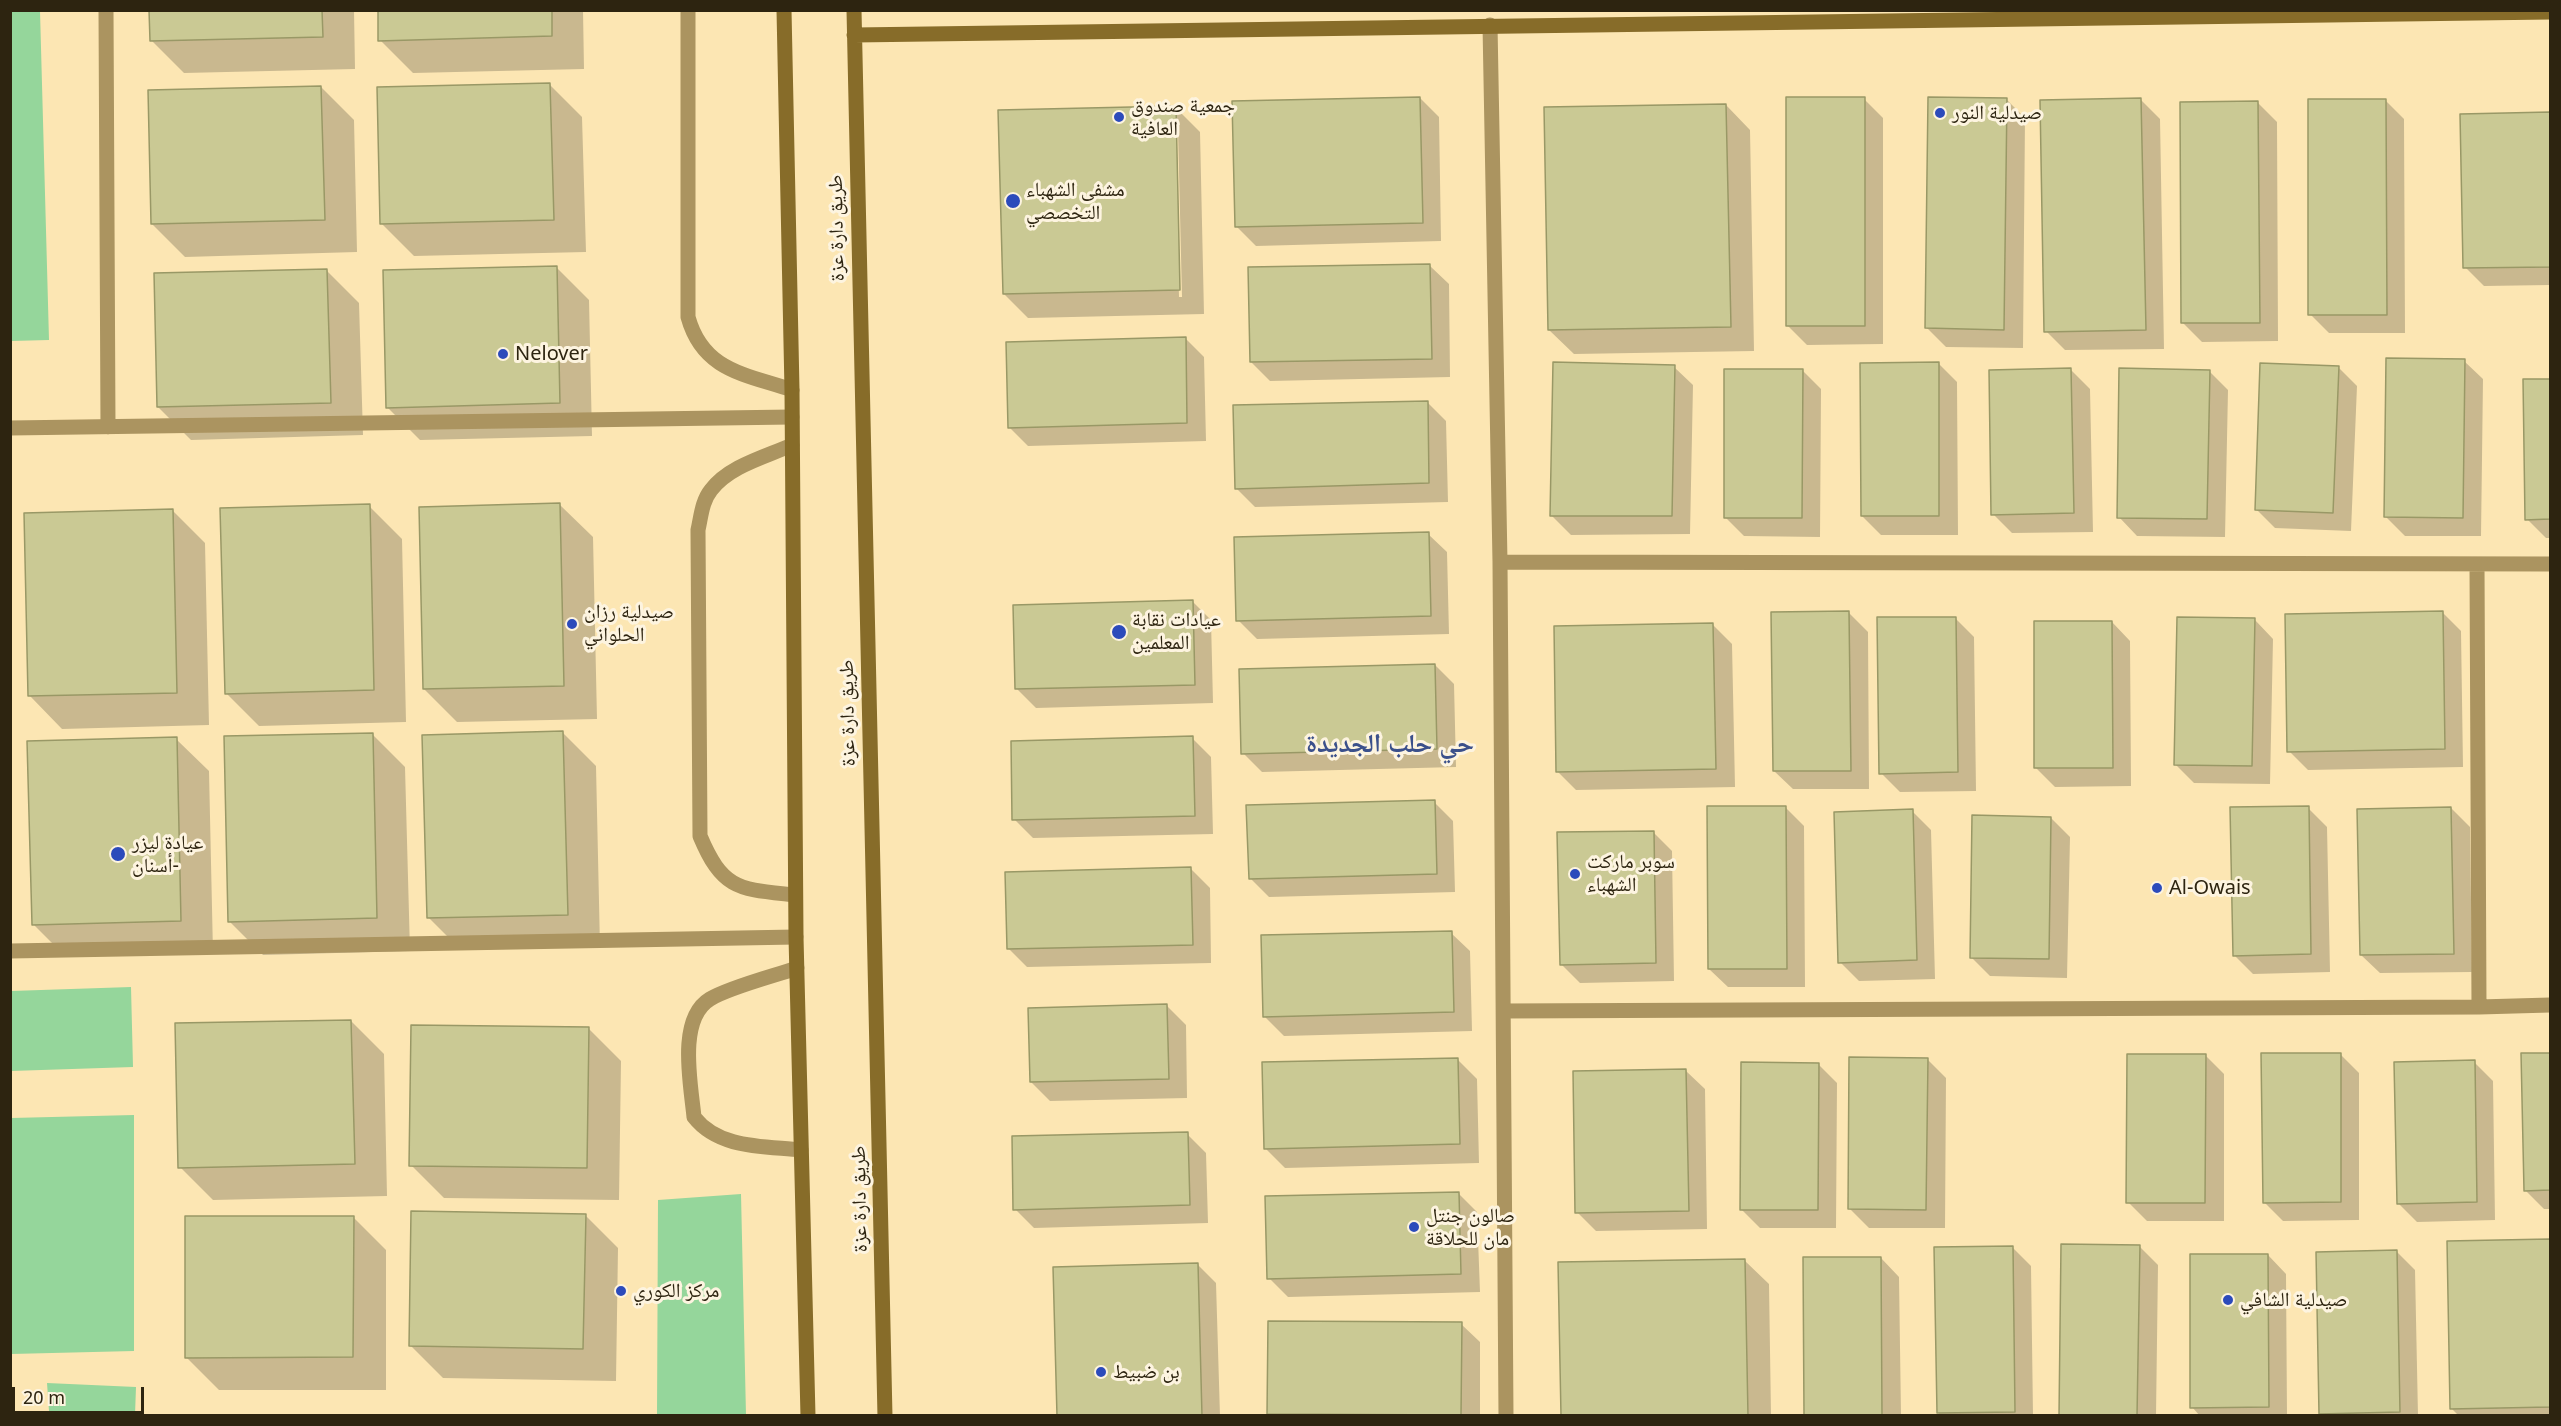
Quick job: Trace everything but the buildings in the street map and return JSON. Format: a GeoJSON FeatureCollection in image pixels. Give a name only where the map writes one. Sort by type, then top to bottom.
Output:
{"type":"FeatureCollection","features":[{"type":"Feature","properties":{"kind":"main road"},"geometry":{"type":"LineString","coordinates":[[784,10],[792,390],[795,895],[808,1416]]}},
{"type":"Feature","properties":{"kind":"main road","name":"طريق دارة عزة"},"geometry":{"type":"LineString","coordinates":[[854,10],[885,1416]]}},
{"type":"Feature","properties":{"kind":"main road"},"geometry":{"type":"LineString","coordinates":[[854,35],[2550,12]]}},
{"type":"Feature","properties":{"kind":"street"},"geometry":{"type":"LineString","coordinates":[[106,10],[108,427]]}},
{"type":"Feature","properties":{"kind":"street"},"geometry":{"type":"LineString","coordinates":[[688,10],[690,324],[698,344],[718,363],[792,390]]}},
{"type":"Feature","properties":{"kind":"street"},"geometry":{"type":"LineString","coordinates":[[1490,25],[1500,562],[1506,1416]]}},
{"type":"Feature","properties":{"kind":"street"},"geometry":{"type":"LineString","coordinates":[[10,428],[792,417]]}},
{"type":"Feature","properties":{"kind":"street"},"geometry":{"type":"LineString","coordinates":[[792,445],[728,473],[716,485],[704,505],[698,539],[700,836],[712,864],[729,881],[750,890],[795,895]]}},
{"type":"Feature","properties":{"kind":"street"},"geometry":{"type":"LineString","coordinates":[[1500,562],[2550,564]]}},
{"type":"Feature","properties":{"kind":"street"},"geometry":{"type":"LineString","coordinates":[[2477,565],[2479,1007]]}},
{"type":"Feature","properties":{"kind":"street"},"geometry":{"type":"LineString","coordinates":[[10,951],[796,937]]}},
{"type":"Feature","properties":{"kind":"street"},"geometry":{"type":"LineString","coordinates":[[797,968],[710,1000],[695,1019],[688,1045],[694,1117],[701,1125],[718,1138],[801,1150]]}},
{"type":"Feature","properties":{"kind":"street"},"geometry":{"type":"LineString","coordinates":[[1504,1011],[2550,1005]]}},
{"type":"Feature","properties":{"kind":"green space"},"geometry":{"type":"Polygon","coordinates":[[[10,11],[40,11],[49,340],[11,341],[10,11]]]}},
{"type":"Feature","properties":{"kind":"green space"},"geometry":{"type":"Polygon","coordinates":[[[131,987],[133,1067],[11,1071],[11,991],[131,987]]]}},
{"type":"Feature","properties":{"kind":"green space"},"geometry":{"type":"Polygon","coordinates":[[[134,1115],[134,1351],[11,1354],[11,1118],[134,1115]]]}},
{"type":"Feature","properties":{"kind":"green space"},"geometry":{"type":"Polygon","coordinates":[[[741,1194],[746,1415],[657,1415],[658,1200],[741,1194]]]}},
{"type":"Feature","properties":{"kind":"green space"},"geometry":{"type":"Polygon","coordinates":[[[47,1383],[136,1387],[135,1415],[11,1415],[49,1411],[47,1383]]]}},
{"type":"Feature","properties":{"kind":"place","name":"صيدلية النور"},"geometry":{"type":"Point","coordinates":[1940,113]}},
{"type":"Feature","properties":{"kind":"place","name":"جمعية صندوق العافية"},"geometry":{"type":"Point","coordinates":[1119,117]}},
{"type":"Feature","properties":{"kind":"place","name":"مشفى الشهباء التخصصي"},"geometry":{"type":"Point","coordinates":[1013,201]}},
{"type":"Feature","properties":{"kind":"place","name":"Nelover"},"geometry":{"type":"Point","coordinates":[503,354]}},
{"type":"Feature","properties":{"kind":"place","name":"صيدلية رزان الحلواني"},"geometry":{"type":"Point","coordinates":[572,624]}},
{"type":"Feature","properties":{"kind":"place","name":"عيادات نقابة المعلمين"},"geometry":{"type":"Point","coordinates":[1119,632]}},
{"type":"Feature","properties":{"kind":"place","name":"عيادة ليزر أسنان-"},"geometry":{"type":"Point","coordinates":[118,854]}},
{"type":"Feature","properties":{"kind":"place","name":"سوبر ماركت الشهباء"},"geometry":{"type":"Point","coordinates":[1575,874]}},
{"type":"Feature","properties":{"kind":"place","name":"Al-Owais"},"geometry":{"type":"Point","coordinates":[2157,888]}},
{"type":"Feature","properties":{"kind":"place","name":"صالون جنتل مان للحلاقة"},"geometry":{"type":"Point","coordinates":[1414,1227]}},
{"type":"Feature","properties":{"kind":"place","name":"مركز الكوري"},"geometry":{"type":"Point","coordinates":[621,1291]}},
{"type":"Feature","properties":{"kind":"place","name":"صيدلية الشافي"},"geometry":{"type":"Point","coordinates":[2228,1300]}},
{"type":"Feature","properties":{"kind":"place","name":"بن ضبيط"},"geometry":{"type":"Point","coordinates":[1101,1372]}},
{"type":"Feature","properties":{"kind":"district","name":"حي حلب الجديدة"},"geometry":{"type":"Point","coordinates":[1390,745]}}]}
